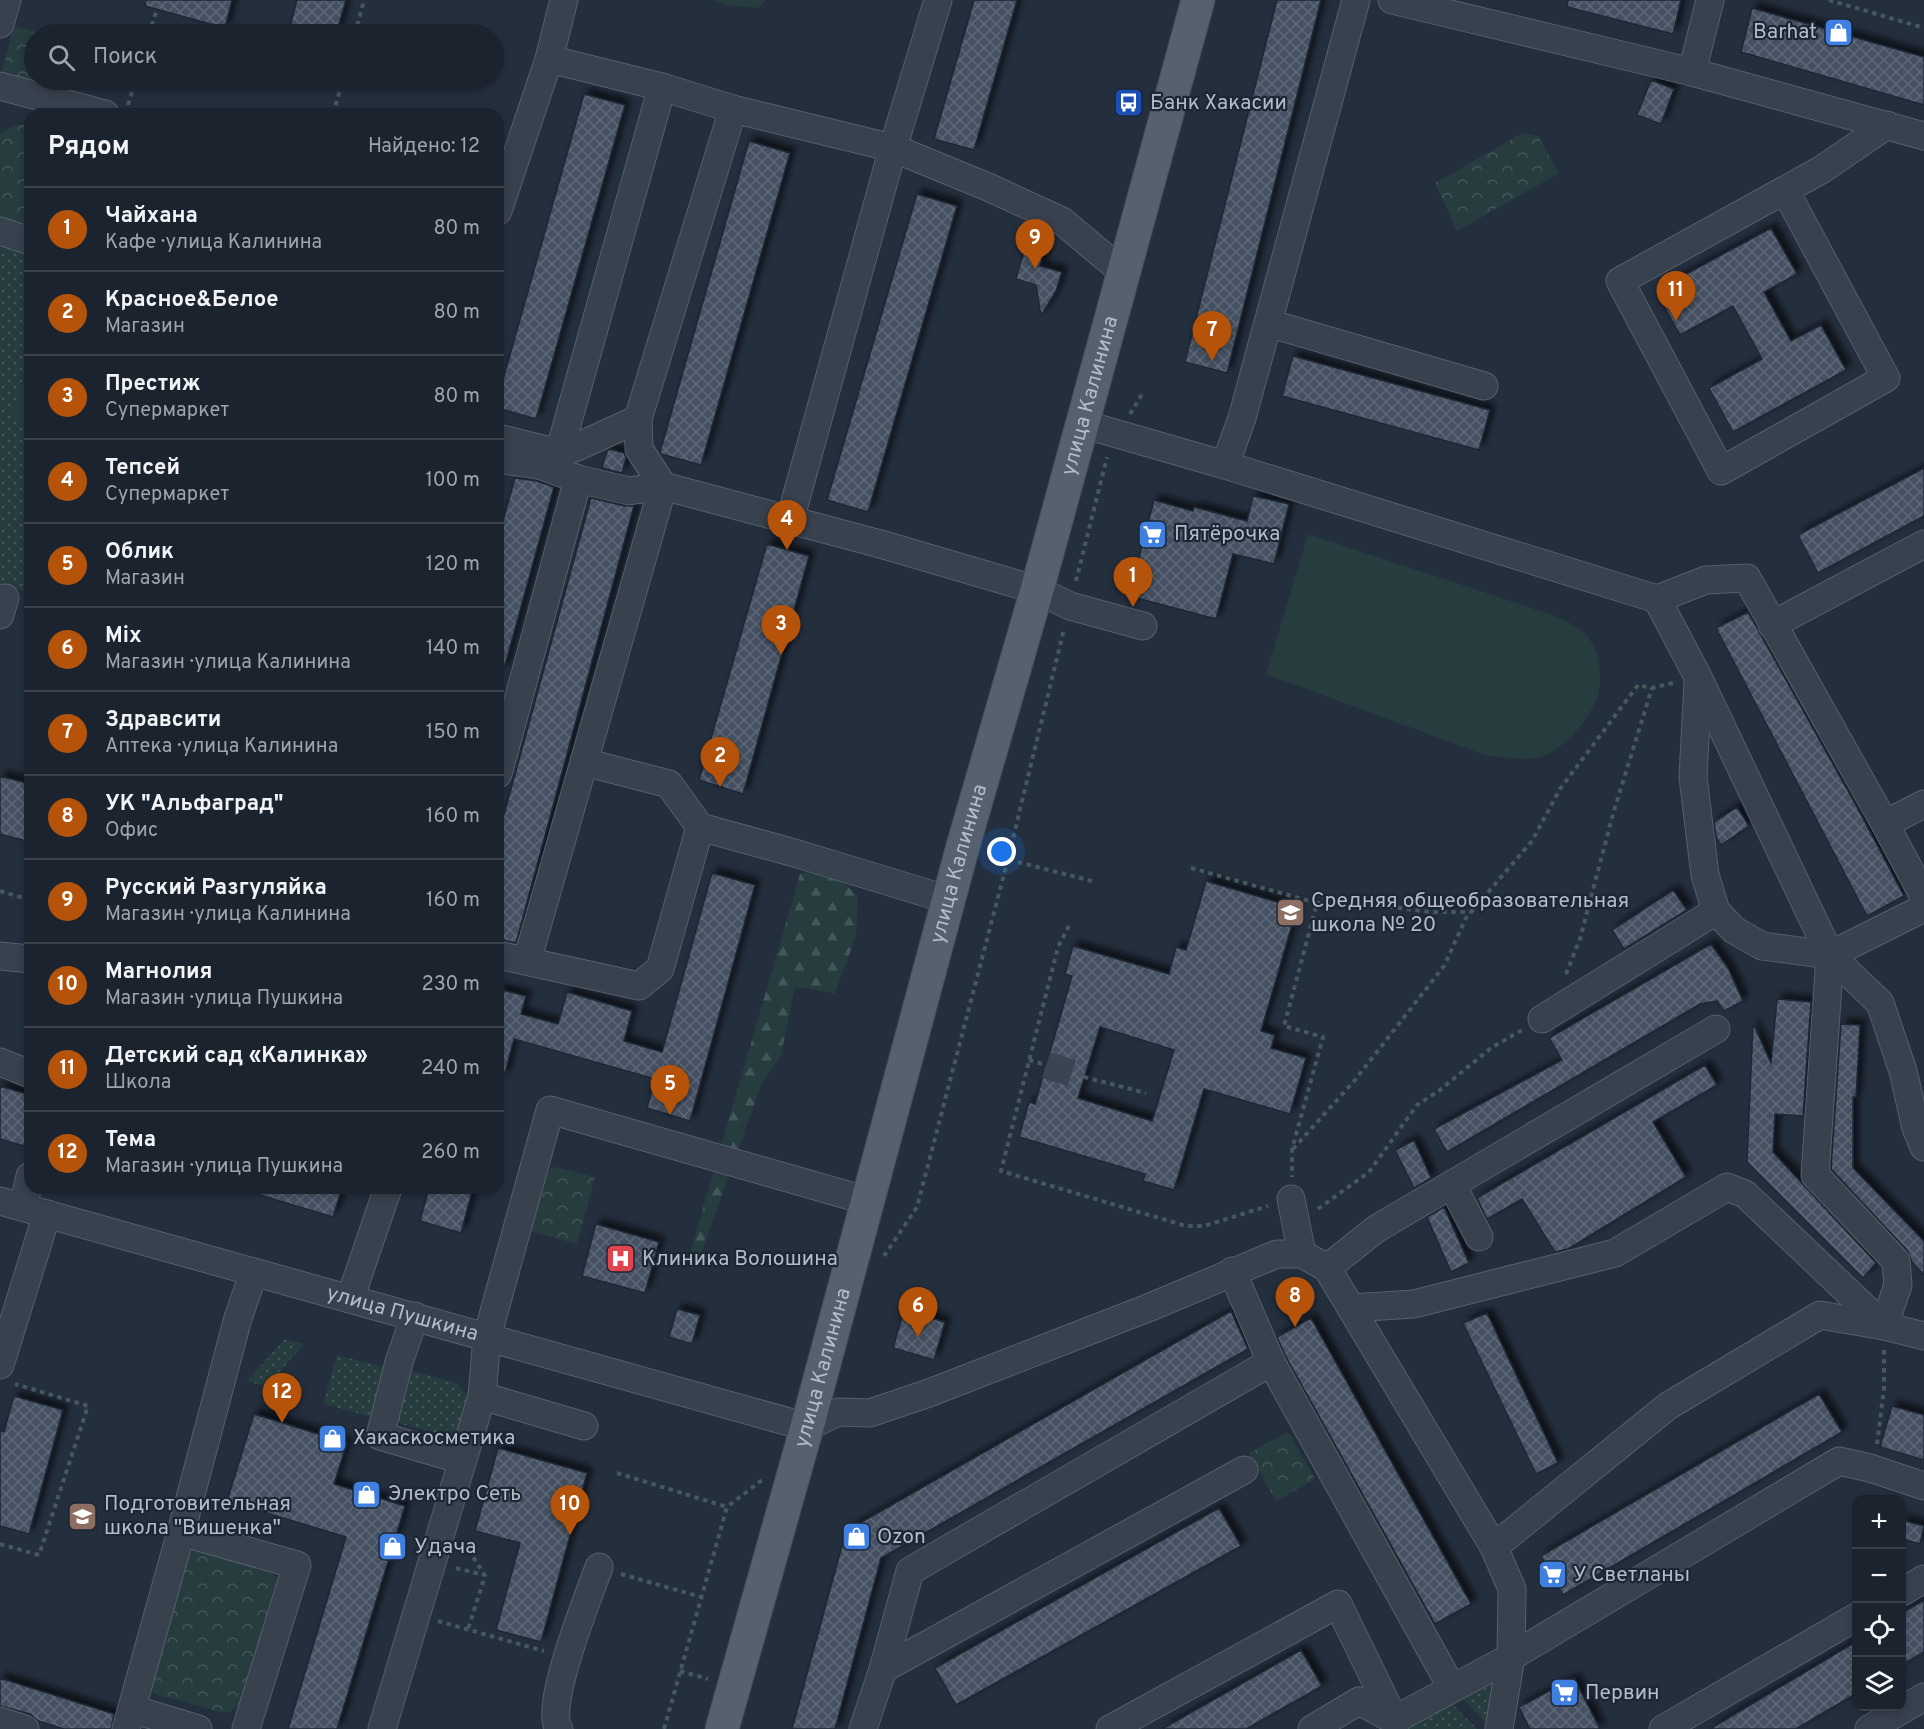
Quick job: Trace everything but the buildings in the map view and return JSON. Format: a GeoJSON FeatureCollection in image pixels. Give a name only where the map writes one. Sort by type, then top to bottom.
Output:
{"type":"FeatureCollection","features":[{"type":"Feature","properties":{"kind":"main road","name":"улица Калинина"},"geometry":{"type":"LineString","coordinates":[[722,1729],[1198,0]]}},
{"type":"Feature","properties":{"kind":"street"},"geometry":{"type":"LineString","coordinates":[[0,24],[6,0]]}},
{"type":"Feature","properties":{"kind":"street"},"geometry":{"type":"LineString","coordinates":[[504,193],[549,59],[564,0]]}},
{"type":"Feature","properties":{"kind":"street"},"geometry":{"type":"LineString","coordinates":[[790,520],[893,148],[938,0]]}},
{"type":"Feature","properties":{"kind":"street"},"geometry":{"type":"LineString","coordinates":[[1226,465],[1242,418],[1356,0]]}},
{"type":"Feature","properties":{"kind":"street"},"geometry":{"type":"LineString","coordinates":[[1392,0],[1426,4],[1692,72],[1924,136]]}},
{"type":"Feature","properties":{"kind":"street"},"geometry":{"type":"LineString","coordinates":[[1692,72],[1710,0]]}},
{"type":"Feature","properties":{"kind":"street"},"geometry":{"type":"LineString","coordinates":[[549,59],[662,87],[732,109],[893,148],[988,187],[1062,221],[1124,273]]}},
{"type":"Feature","properties":{"kind":"street"},"geometry":{"type":"LineString","coordinates":[[0,86],[97,108]]}},
{"type":"Feature","properties":{"kind":"street"},"geometry":{"type":"LineString","coordinates":[[559,453],[662,87]]}},
{"type":"Feature","properties":{"kind":"street"},"geometry":{"type":"LineString","coordinates":[[527,961],[663,486],[639,448],[638,418],[732,109]]}},
{"type":"Feature","properties":{"kind":"street"},"geometry":{"type":"LineString","coordinates":[[1785,190],[1886,378],[1721,471],[1620,281],[1821,170],[1887,125]]}},
{"type":"Feature","properties":{"kind":"street"},"geometry":{"type":"LineString","coordinates":[[0,231],[24,239]]}},
{"type":"Feature","properties":{"kind":"street"},"geometry":{"type":"LineString","coordinates":[[1268,323],[1484,386]]}},
{"type":"Feature","properties":{"kind":"street"},"geometry":{"type":"LineString","coordinates":[[504,439],[559,453],[578,447],[638,418]]}},
{"type":"Feature","properties":{"kind":"street"},"geometry":{"type":"LineString","coordinates":[[1083,424],[1226,465],[1657,599],[1706,580],[1747,578],[1924,897]]}},
{"type":"Feature","properties":{"kind":"street"},"geometry":{"type":"LineString","coordinates":[[504,460],[542,466],[578,479],[629,491],[663,486],[1037,590],[1070,606],[1143,626]]}},
{"type":"Feature","properties":{"kind":"street"},"geometry":{"type":"LineString","coordinates":[[504,752],[578,479]]}},
{"type":"Feature","properties":{"kind":"street"},"geometry":{"type":"LineString","coordinates":[[1772,625],[1924,544]]}},
{"type":"Feature","properties":{"kind":"street"},"geometry":{"type":"LineString","coordinates":[[1657,599],[1698,677],[1830,955],[1880,1003],[1903,1071],[1916,1128],[1924,1147]]}},
{"type":"Feature","properties":{"kind":"street"},"geometry":{"type":"LineString","coordinates":[[1698,677],[1693,777],[1705,875],[1716,911],[1734,930],[1762,946],[1830,955],[1924,908]]}},
{"type":"Feature","properties":{"kind":"street"},"geometry":{"type":"LineString","coordinates":[[584,762],[669,784],[700,827],[949,900]]}},
{"type":"Feature","properties":{"kind":"street"},"geometry":{"type":"LineString","coordinates":[[1885,824],[1924,804]]}},
{"type":"Feature","properties":{"kind":"street"},"geometry":{"type":"LineString","coordinates":[[504,956],[639,986],[660,969],[700,827]]}},
{"type":"Feature","properties":{"kind":"street"},"geometry":{"type":"LineString","coordinates":[[1542,1019],[1716,911]]}},
{"type":"Feature","properties":{"kind":"street"},"geometry":{"type":"LineString","coordinates":[[1830,955],[1815,1175],[1896,1261],[1898,1285],[1884,1326]]}},
{"type":"Feature","properties":{"kind":"street"},"geometry":{"type":"LineString","coordinates":[[0,956],[24,958]]}},
{"type":"Feature","properties":{"kind":"street"},"geometry":{"type":"LineString","coordinates":[[1327,1268],[1376,1229],[1716,1029]]}},
{"type":"Feature","properties":{"kind":"street"},"geometry":{"type":"LineString","coordinates":[[0,1062],[24,1072]]}},
{"type":"Feature","properties":{"kind":"street"},"geometry":{"type":"LineString","coordinates":[[382,1729],[482,1396],[487,1337],[550,1110],[868,1201]]}},
{"type":"Feature","properties":{"kind":"street"},"geometry":{"type":"LineString","coordinates":[[1452,1185],[1479,1237]]}},
{"type":"Feature","properties":{"kind":"street"},"geometry":{"type":"LineString","coordinates":[[1351,1308],[1414,1304],[1615,1253],[1727,1187],[1745,1194],[1884,1326]]}},
{"type":"Feature","properties":{"kind":"street"},"geometry":{"type":"LineString","coordinates":[[350,1299],[385,1194]]}},
{"type":"Feature","properties":{"kind":"street"},"geometry":{"type":"LineString","coordinates":[[1291,1199],[1302,1254]]}},
{"type":"Feature","properties":{"kind":"street"},"geometry":{"type":"LineString","coordinates":[[5,1374],[23,1207]]}},
{"type":"Feature","properties":{"kind":"street","name":"улица Пушкина"},"geometry":{"type":"LineString","coordinates":[[23,1207],[807,1427]]}},
{"type":"Feature","properties":{"kind":"street"},"geometry":{"type":"LineString","coordinates":[[807,1427],[838,1412],[870,1413],[929,1393],[1148,1308],[1277,1254],[1302,1254],[1327,1268],[1494,1546],[1512,1589],[1510,1657],[1499,1729]]}},
{"type":"Feature","properties":{"kind":"street"},"geometry":{"type":"LineString","coordinates":[[1232,1271],[1271,1362],[1452,1688]]}},
{"type":"Feature","properties":{"kind":"street"},"geometry":{"type":"LineString","coordinates":[[198,1729],[129,1719],[182,1532],[238,1318],[254,1272]]}},
{"type":"Feature","properties":{"kind":"street"},"geometry":{"type":"LineString","coordinates":[[1494,1546],[1668,1406],[1820,1315],[1884,1326],[1924,1336]]}},
{"type":"Feature","properties":{"kind":"street"},"geometry":{"type":"LineString","coordinates":[[415,1316],[399,1362],[380,1436],[462,1460]]}},
{"type":"Feature","properties":{"kind":"street"},"geometry":{"type":"LineString","coordinates":[[863,1729],[883,1669],[910,1571],[1271,1362]]}},
{"type":"Feature","properties":{"kind":"street"},"geometry":{"type":"LineString","coordinates":[[482,1396],[584,1426]]}},
{"type":"Feature","properties":{"kind":"street"},"geometry":{"type":"LineString","coordinates":[[1397,1725],[1452,1688],[1510,1657],[1839,1461],[1870,1468],[1924,1486]]}},
{"type":"Feature","properties":{"kind":"street"},"geometry":{"type":"LineString","coordinates":[[883,1669],[1244,1470]]}},
{"type":"Feature","properties":{"kind":"street"},"geometry":{"type":"LineString","coordinates":[[182,1532],[297,1565],[246,1729]]}},
{"type":"Feature","properties":{"kind":"street"},"geometry":{"type":"LineString","coordinates":[[559,1729],[555,1724],[555,1700],[598,1567]]}},
{"type":"Feature","properties":{"kind":"street"},"geometry":{"type":"LineString","coordinates":[[1906,1590],[1924,1579]]}},
{"type":"Feature","properties":{"kind":"street"},"geometry":{"type":"LineString","coordinates":[[1110,1729],[1338,1604],[1397,1725]]}},
{"type":"Feature","properties":{"kind":"street"},"geometry":{"type":"LineString","coordinates":[[1663,1729],[1852,1620]]}},
{"type":"Feature","properties":{"kind":"street"},"geometry":{"type":"LineString","coordinates":[[1869,1729],[1924,1696]]}},
{"type":"Feature","properties":{"kind":"street"},"geometry":{"type":"LineString","coordinates":[[1312,1729],[1359,1701],[1397,1725]]}},
{"type":"Feature","properties":{"kind":"street"},"geometry":{"type":"LineString","coordinates":[[0,1721],[25,1729]]}},
{"type":"Feature","properties":{"kind":"path"},"geometry":{"type":"LineString","coordinates":[[152,24],[160,0]]}},
{"type":"Feature","properties":{"kind":"path"},"geometry":{"type":"LineString","coordinates":[[358,24],[364,0]]}},
{"type":"Feature","properties":{"kind":"path"},"geometry":{"type":"LineString","coordinates":[[1829,0],[1924,28]]}},
{"type":"Feature","properties":{"kind":"path"},"geometry":{"type":"LineString","coordinates":[[118,108],[129,90]]}},
{"type":"Feature","properties":{"kind":"path"},"geometry":{"type":"LineString","coordinates":[[335,108],[339,90]]}},
{"type":"Feature","properties":{"kind":"path"},"geometry":{"type":"LineString","coordinates":[[881,1260],[917,1207],[1005,870],[1108,452],[1144,391]]}},
{"type":"Feature","properties":{"kind":"path"},"geometry":{"type":"LineString","coordinates":[[1292,1149],[1355,1080],[1444,966],[1466,918],[1532,841],[1560,789],[1638,684],[1652,688],[1698,677]]}},
{"type":"Feature","properties":{"kind":"path"},"geometry":{"type":"LineString","coordinates":[[1561,983],[1580,939],[1613,814],[1652,688]]}},
{"type":"Feature","properties":{"kind":"path"},"geometry":{"type":"LineString","coordinates":[[1018,862],[1092,881]]}},
{"type":"Feature","properties":{"kind":"path"},"geometry":{"type":"LineString","coordinates":[[1191,868],[1317,903],[1354,902],[1430,912],[1471,912]]}},
{"type":"Feature","properties":{"kind":"path"},"geometry":{"type":"LineString","coordinates":[[0,891],[24,898]]}},
{"type":"Feature","properties":{"kind":"path"},"geometry":{"type":"LineString","coordinates":[[1069,927],[1058,947],[1001,1171],[1186,1227],[1204,1227],[1291,1199],[1292,1149],[1323,1037],[1284,1026],[1317,903]]}},
{"type":"Feature","properties":{"kind":"path"},"geometry":{"type":"LineString","coordinates":[[1296,1225],[1368,1172],[1417,1105],[1440,1090],[1491,1048],[1542,1019]]}},
{"type":"Feature","properties":{"kind":"path"},"geometry":{"type":"LineString","coordinates":[[1029,1060],[1046,1065]]}},
{"type":"Feature","properties":{"kind":"path"},"geometry":{"type":"LineString","coordinates":[[1084,1077],[1146,1093]]}},
{"type":"Feature","properties":{"kind":"path"},"geometry":{"type":"LineString","coordinates":[[1870,1468],[1878,1439],[1884,1389],[1884,1326]]}},
{"type":"Feature","properties":{"kind":"path"},"geometry":{"type":"LineString","coordinates":[[0,1544],[39,1555],[88,1406],[5,1374]]}},
{"type":"Feature","properties":{"kind":"path"},"geometry":{"type":"LineString","coordinates":[[617,1473],[727,1507]]}},
{"type":"Feature","properties":{"kind":"path"},"geometry":{"type":"LineString","coordinates":[[664,1729],[727,1507],[764,1478]]}},
{"type":"Feature","properties":{"kind":"path"},"geometry":{"type":"LineString","coordinates":[[446,1514],[485,1576],[468,1629]]}},
{"type":"Feature","properties":{"kind":"path"},"geometry":{"type":"LineString","coordinates":[[649,1582],[701,1597]]}},
{"type":"Feature","properties":{"kind":"path"},"geometry":{"type":"LineString","coordinates":[[415,1614],[568,1657]]}},
{"type":"Feature","properties":{"kind":"path"},"geometry":{"type":"LineString","coordinates":[[680,1671],[717,1681]]}},
{"type":"Feature","properties":{"kind":"green space"},"geometry":{"type":"Polygon","coordinates":[[[711,0],[766,0],[758,8],[727,5],[711,0]]]}},
{"type":"Feature","properties":{"kind":"green space"},"geometry":{"type":"Polygon","coordinates":[[[14,26],[24,28],[24,82],[1,75],[14,26]]]}},
{"type":"Feature","properties":{"kind":"green space"},"geometry":{"type":"Polygon","coordinates":[[[24,124],[24,226],[0,218],[0,135],[13,126],[24,124]]]}},
{"type":"Feature","properties":{"kind":"green space"},"geometry":{"type":"Polygon","coordinates":[[[1523,133],[1538,136],[1559,173],[1457,231],[1435,183],[1523,133]]]}},
{"type":"Feature","properties":{"kind":"green space"},"geometry":{"type":"Polygon","coordinates":[[[0,247],[24,253],[24,591],[0,584],[0,247]]]}},
{"type":"Feature","properties":{"kind":"green space"},"geometry":{"type":"Polygon","coordinates":[[[24,376],[24,424],[11,420],[24,376]]]}},
{"type":"Feature","properties":{"kind":"green space"},"geometry":{"type":"Polygon","coordinates":[[[1308,534],[1549,614],[1580,629],[1588,637],[1596,652],[1600,669],[1598,695],[1585,719],[1564,743],[1540,757],[1519,759],[1485,755],[1266,674],[1308,534]]]}},
{"type":"Feature","properties":{"kind":"green space"},"geometry":{"type":"Polygon","coordinates":[[[824,866],[858,896],[856,932],[852,947],[835,993],[795,987],[781,1055],[761,1085],[700,1257],[691,1250],[800,874],[824,866]]]}},
{"type":"Feature","properties":{"kind":"green space"},"geometry":{"type":"Polygon","coordinates":[[[555,1167],[595,1177],[577,1244],[523,1229],[538,1176],[555,1167]]]}},
{"type":"Feature","properties":{"kind":"green space"},"geometry":{"type":"Polygon","coordinates":[[[285,1339],[304,1344],[266,1387],[247,1381],[285,1339]]]}},
{"type":"Feature","properties":{"kind":"green space"},"geometry":{"type":"Polygon","coordinates":[[[337,1355],[390,1369],[376,1418],[323,1404],[337,1355]]]}},
{"type":"Feature","properties":{"kind":"green space"},"geometry":{"type":"Polygon","coordinates":[[[404,1369],[457,1383],[468,1397],[455,1438],[390,1421],[404,1369]]]}},
{"type":"Feature","properties":{"kind":"green space"},"geometry":{"type":"Polygon","coordinates":[[[1288,1432],[1315,1479],[1276,1501],[1249,1453],[1288,1432]]]}},
{"type":"Feature","properties":{"kind":"green space"},"geometry":{"type":"Polygon","coordinates":[[[191,1551],[268,1571],[279,1583],[241,1703],[230,1712],[224,1713],[155,1694],[150,1689],[185,1555],[191,1551]]]}},
{"type":"Feature","properties":{"kind":"green space"},"geometry":{"type":"Polygon","coordinates":[[[1496,1678],[1487,1725],[1461,1696],[1496,1678]]]}},
{"type":"Feature","properties":{"kind":"green space"},"geometry":{"type":"Polygon","coordinates":[[[1450,1702],[1477,1729],[1408,1729],[1405,1723],[1450,1702]]]}},
{"type":"Feature","properties":{"kind":"tunnel"},"geometry":{"type":"LineString","coordinates":[[1046,1065],[1084,1077]]}},
{"type":"Feature","properties":{"kind":"place","name":"Barhat"},"geometry":{"type":"Point","coordinates":[1838,32]}},
{"type":"Feature","properties":{"kind":"place","name":"Банк Хакасии"},"geometry":{"type":"Point","coordinates":[1129,103]}},
{"type":"Feature","properties":{"kind":"place","name":"Русский Разгуляйка"},"geometry":{"type":"Point","coordinates":[1035,269]}},
{"type":"Feature","properties":{"kind":"place","name":"Детский сад «Калинка»"},"geometry":{"type":"Point","coordinates":[1676,321]}},
{"type":"Feature","properties":{"kind":"place","name":"Здравсити"},"geometry":{"type":"Point","coordinates":[1212,361]}},
{"type":"Feature","properties":{"kind":"place","name":"Пятёрочка"},"geometry":{"type":"Point","coordinates":[1153,534]}},
{"type":"Feature","properties":{"kind":"place","name":"Тепсей"},"geometry":{"type":"Point","coordinates":[787,550]}},
{"type":"Feature","properties":{"kind":"place","name":"Чайхана"},"geometry":{"type":"Point","coordinates":[1133,607]}},
{"type":"Feature","properties":{"kind":"place","name":"Престиж"},"geometry":{"type":"Point","coordinates":[781,655]}},
{"type":"Feature","properties":{"kind":"place","name":"Красное&Белое"},"geometry":{"type":"Point","coordinates":[720,787]}},
{"type":"Feature","properties":{"kind":"place","name":"Средняя общеобразовательная школа № 20"},"geometry":{"type":"Point","coordinates":[1290,913]}},
{"type":"Feature","properties":{"kind":"place","name":"Облик"},"geometry":{"type":"Point","coordinates":[670,1115]}},
{"type":"Feature","properties":{"kind":"place","name":"Клиника Волошина"},"geometry":{"type":"Point","coordinates":[621,1259]}},
{"type":"Feature","properties":{"kind":"place","name":"УК \"Альфаград\""},"geometry":{"type":"Point","coordinates":[1295,1327]}},
{"type":"Feature","properties":{"kind":"place","name":"Mix"},"geometry":{"type":"Point","coordinates":[918,1337]}},
{"type":"Feature","properties":{"kind":"place","name":"Тема"},"geometry":{"type":"Point","coordinates":[282,1423]}},
{"type":"Feature","properties":{"kind":"place","name":"Хакаскосметика"},"geometry":{"type":"Point","coordinates":[332,1438]}},
{"type":"Feature","properties":{"kind":"place","name":"Электро Сеть"},"geometry":{"type":"Point","coordinates":[367,1494]}},
{"type":"Feature","properties":{"kind":"place","name":"Подготовительная школа \"Вишенка\""},"geometry":{"type":"Point","coordinates":[83,1516]}},
{"type":"Feature","properties":{"kind":"place","name":"Магнолия"},"geometry":{"type":"Point","coordinates":[570,1535]}},
{"type":"Feature","properties":{"kind":"place","name":"Ozon"},"geometry":{"type":"Point","coordinates":[856,1537]}},
{"type":"Feature","properties":{"kind":"place","name":"Удача"},"geometry":{"type":"Point","coordinates":[393,1547]}},
{"type":"Feature","properties":{"kind":"place","name":"У Светланы"},"geometry":{"type":"Point","coordinates":[1552,1575]}},
{"type":"Feature","properties":{"kind":"place","name":"Первин"},"geometry":{"type":"Point","coordinates":[1564,1693]}}]}
